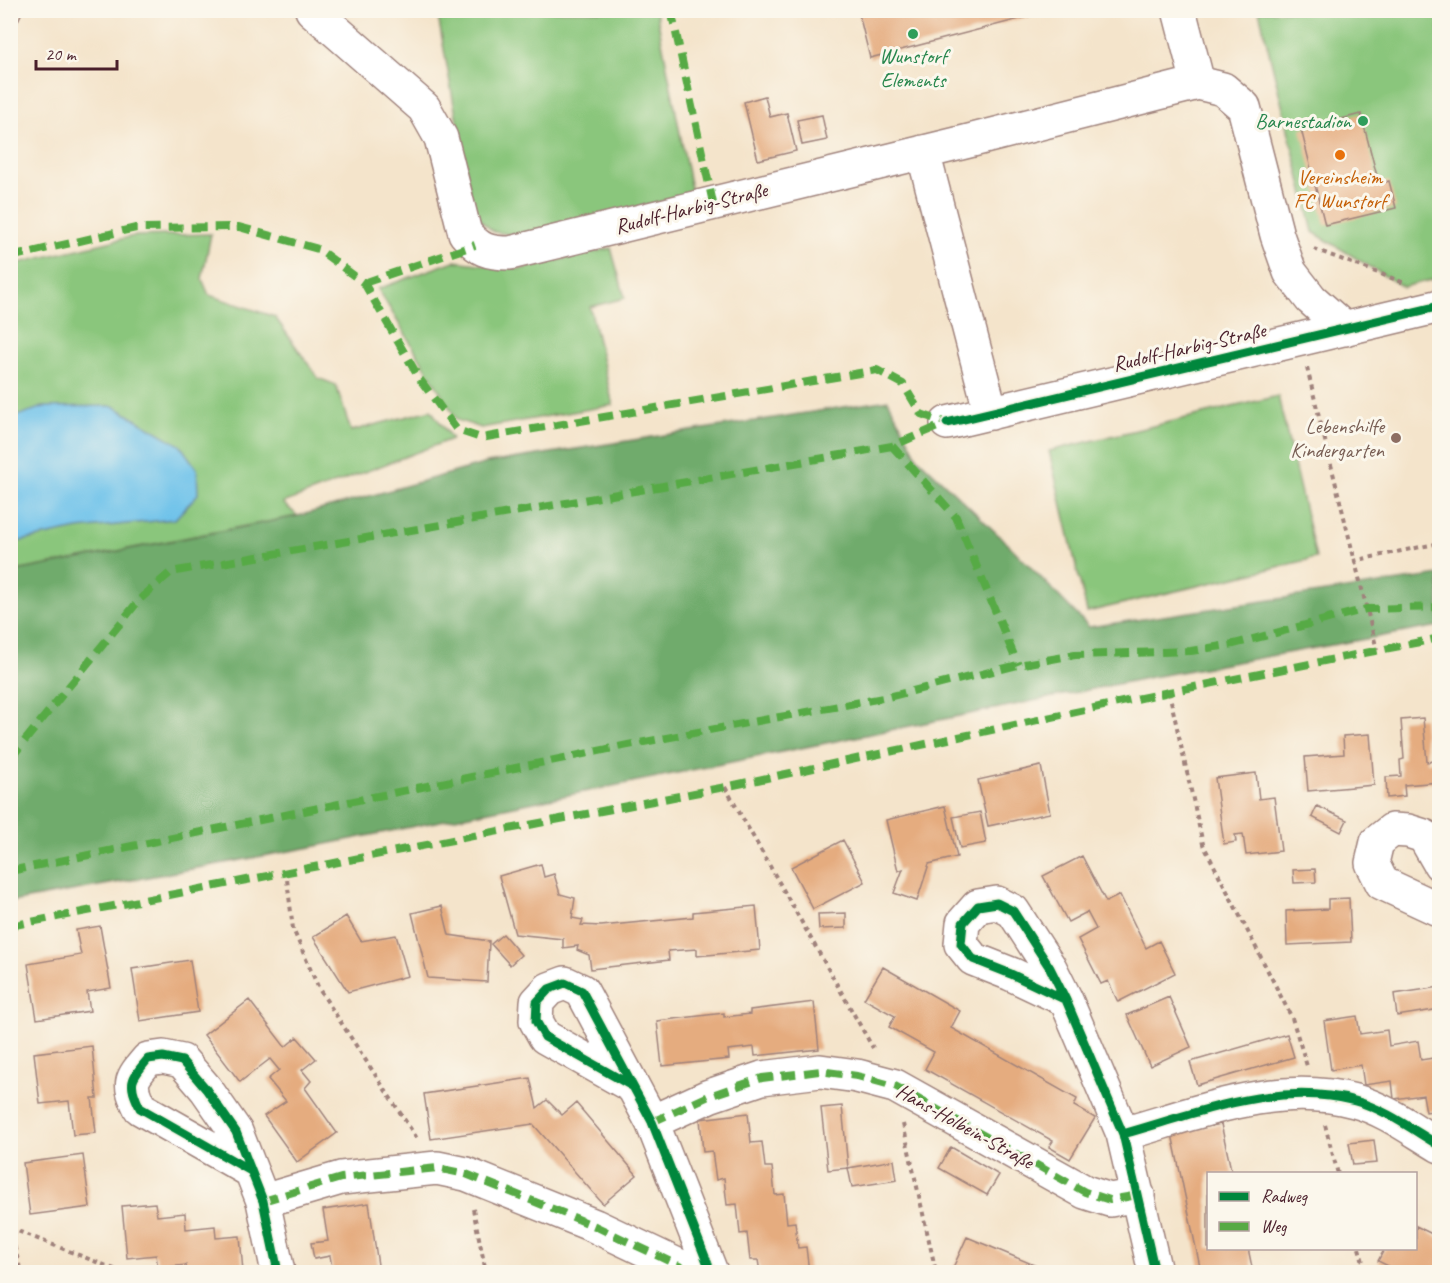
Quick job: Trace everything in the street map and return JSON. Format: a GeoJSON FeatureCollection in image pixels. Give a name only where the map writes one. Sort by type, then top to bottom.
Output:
{"type":"FeatureCollection","features":[{"type":"Feature","properties":{"kind":"street","name":"Rudolf-Harbig-Straße"},"geometry":{"type":"LineString","coordinates":[[312,10],[423,108],[441,138],[465,233],[475,245],[492,253],[510,253],[1198,82]]}},
{"type":"Feature","properties":{"kind":"street"},"geometry":{"type":"LineString","coordinates":[[1179,10],[1198,82],[1223,89],[1244,107],[1277,235],[1290,272],[1311,299],[1345,329]]}},
{"type":"Feature","properties":{"kind":"street"},"geometry":{"type":"LineString","coordinates":[[923,152],[991,412]]}},
{"type":"Feature","properties":{"kind":"street","name":"Rudolf-Harbig-Straße"},"geometry":{"type":"LineString","coordinates":[[947,423],[1440,306]]}},
{"type":"Feature","properties":{"kind":"street"},"geometry":{"type":"LineString","coordinates":[[1440,864],[1424,836],[1408,831],[1392,830],[1377,842],[1372,862],[1382,883],[1440,910]]}},
{"type":"Feature","properties":{"kind":"street"},"geometry":{"type":"LineString","coordinates":[[1066,1000],[1123,1134],[1155,1272]]}},
{"type":"Feature","properties":{"kind":"street","name":"Hans-Holbein-Straße"},"geometry":{"type":"LineString","coordinates":[[652,1122],[709,1096],[762,1077],[820,1071],[857,1076],[894,1086],[1085,1192],[1110,1200],[1138,1195]]}},
{"type":"Feature","properties":{"kind":"street"},"geometry":{"type":"LineString","coordinates":[[632,1086],[652,1122],[711,1272]]}},
{"type":"Feature","properties":{"kind":"street"},"geometry":{"type":"LineString","coordinates":[[1123,1134],[1261,1096],[1316,1094],[1356,1101],[1377,1109],[1440,1146]]}},
{"type":"Feature","properties":{"kind":"street"},"geometry":{"type":"LineString","coordinates":[[251,1171],[263,1201],[278,1272]]}},
{"type":"Feature","properties":{"kind":"street"},"geometry":{"type":"LineString","coordinates":[[263,1201],[341,1178],[451,1171],[595,1226],[692,1272]]}},
{"type":"Feature","properties":{"kind":"path"},"geometry":{"type":"LineString","coordinates":[[1277,235],[1405,283],[1416,280]]}},
{"type":"Feature","properties":{"kind":"path"},"geometry":{"type":"LineString","coordinates":[[1299,340],[1377,650]]}},
{"type":"Feature","properties":{"kind":"path"},"geometry":{"type":"LineString","coordinates":[[1353,561],[1440,543]]}},
{"type":"Feature","properties":{"kind":"path"},"geometry":{"type":"LineString","coordinates":[[1169,692],[1203,844],[1292,1018],[1338,1172]]}},
{"type":"Feature","properties":{"kind":"path"},"geometry":{"type":"LineString","coordinates":[[726,787],[894,1086],[936,1272]]}},
{"type":"Feature","properties":{"kind":"path"},"geometry":{"type":"LineString","coordinates":[[286,871],[293,929],[319,989],[451,1171],[486,1272]]}},
{"type":"Feature","properties":{"kind":"path"},"geometry":{"type":"LineString","coordinates":[[10,1229],[21,1272]]}},
{"type":"Feature","properties":{"kind":"path"},"geometry":{"type":"LineString","coordinates":[[10,1229],[122,1272]]}},
{"type":"Feature","properties":{"kind":"path"},"geometry":{"type":"LineString","coordinates":[[1360,1250],[1366,1272]]}},
{"type":"Feature","properties":{"kind":"green space"},"geometry":{"type":"Polygon","coordinates":[[[437,11],[656,11],[692,194],[523,236],[494,232],[474,215],[437,11]]]}},
{"type":"Feature","properties":{"kind":"green space","name":"Barnestadion"},"geometry":{"type":"Polygon","coordinates":[[[1259,11],[1439,11],[1439,278],[1403,287],[1313,232],[1259,11]]]}},
{"type":"Feature","properties":{"kind":"green space"},"geometry":{"type":"Polygon","coordinates":[[[211,234],[202,279],[209,295],[275,317],[318,378],[336,385],[351,431],[431,410],[452,439],[283,503],[298,516],[11,572],[10,265],[134,236],[211,234]]]}},
{"type":"Feature","properties":{"kind":"green space"},"geometry":{"type":"Polygon","coordinates":[[[611,248],[625,298],[590,307],[613,405],[481,428],[457,420],[378,289],[454,261],[520,269],[611,248]]]}},
{"type":"Feature","properties":{"kind":"green space"},"geometry":{"type":"Polygon","coordinates":[[[1278,396],[1316,558],[1087,612],[1049,451],[1278,396]]]}},
{"type":"Feature","properties":{"kind":"green space"},"geometry":{"type":"Polygon","coordinates":[[[888,400],[918,458],[1009,545],[1089,627],[1439,575],[1439,626],[1152,677],[312,847],[11,902],[11,572],[298,516],[487,463],[888,400]]]}},
{"type":"Feature","properties":{"kind":"water"},"geometry":{"type":"Polygon","coordinates":[[[113,406],[180,445],[197,469],[198,494],[175,519],[78,529],[11,543],[11,418],[43,407],[113,406]]]}},
{"type":"Feature","properties":{"kind":"building"},"geometry":{"type":"Polygon","coordinates":[[[10,10],[23,10],[10,38],[10,10]]]}},
{"type":"Feature","properties":{"kind":"building","name":"Wunstorf Elements"},"geometry":{"type":"Polygon","coordinates":[[[858,10],[1050,10],[1050,11],[870,58],[858,10]]]}},
{"type":"Feature","properties":{"kind":"building"},"geometry":{"type":"Polygon","coordinates":[[[765,96],[770,117],[787,113],[796,151],[758,160],[744,102],[765,96]]]}},
{"type":"Feature","properties":{"kind":"building","name":"Vereinsheim FC Wunstorf"},"geometry":{"type":"Polygon","coordinates":[[[1361,114],[1379,184],[1389,181],[1396,208],[1325,225],[1301,129],[1361,114]]]}},
{"type":"Feature","properties":{"kind":"building"},"geometry":{"type":"Polygon","coordinates":[[[822,115],[827,140],[802,145],[797,120],[822,115]]]}},
{"type":"Feature","properties":{"kind":"building"},"geometry":{"type":"Polygon","coordinates":[[[1423,718],[1427,762],[1440,760],[1440,782],[1404,785],[1405,796],[1387,798],[1386,777],[1401,776],[1400,760],[1404,759],[1401,720],[1423,718]]]}},
{"type":"Feature","properties":{"kind":"building"},"geometry":{"type":"Polygon","coordinates":[[[1370,734],[1374,785],[1308,791],[1305,757],[1344,754],[1343,736],[1370,734]]]}},
{"type":"Feature","properties":{"kind":"building"},"geometry":{"type":"Polygon","coordinates":[[[1041,766],[1050,813],[988,826],[978,780],[1041,766]]]}},
{"type":"Feature","properties":{"kind":"building"},"geometry":{"type":"Polygon","coordinates":[[[1256,773],[1259,799],[1274,797],[1281,851],[1246,855],[1243,834],[1235,835],[1236,842],[1224,844],[1215,778],[1256,773]]]}},
{"type":"Feature","properties":{"kind":"building"},"geometry":{"type":"Polygon","coordinates":[[[945,806],[957,857],[929,864],[917,901],[894,893],[903,869],[898,871],[886,820],[945,806]]]}},
{"type":"Feature","properties":{"kind":"building"},"geometry":{"type":"Polygon","coordinates":[[[1317,806],[1347,820],[1341,832],[1312,817],[1317,806]]]}},
{"type":"Feature","properties":{"kind":"building"},"geometry":{"type":"Polygon","coordinates":[[[980,812],[986,843],[960,848],[953,817],[980,812]]]}},
{"type":"Feature","properties":{"kind":"building"},"geometry":{"type":"Polygon","coordinates":[[[843,840],[865,882],[813,909],[791,867],[843,840]]]}},
{"type":"Feature","properties":{"kind":"building"},"geometry":{"type":"Polygon","coordinates":[[[1082,856],[1106,902],[1120,895],[1146,948],[1159,941],[1175,973],[1118,1002],[1108,981],[1101,984],[1078,939],[1096,929],[1087,912],[1068,922],[1043,876],[1082,856]]]}},
{"type":"Feature","properties":{"kind":"building"},"geometry":{"type":"Polygon","coordinates":[[[541,864],[544,877],[554,874],[560,894],[575,898],[572,918],[583,920],[581,925],[601,926],[693,917],[693,912],[756,906],[760,950],[697,956],[697,949],[668,951],[669,960],[591,969],[589,955],[577,950],[578,946],[563,948],[563,939],[515,934],[499,876],[541,864]]]}},
{"type":"Feature","properties":{"kind":"building"},"geometry":{"type":"Polygon","coordinates":[[[1315,869],[1316,882],[1294,883],[1293,870],[1315,869]]]}},
{"type":"Feature","properties":{"kind":"building"},"geometry":{"type":"Polygon","coordinates":[[[1349,898],[1351,942],[1287,945],[1286,911],[1328,909],[1328,899],[1349,898]]]}},
{"type":"Feature","properties":{"kind":"building"},"geometry":{"type":"Polygon","coordinates":[[[442,906],[449,935],[489,941],[487,982],[428,978],[412,913],[442,906]]]}},
{"type":"Feature","properties":{"kind":"building"},"geometry":{"type":"Polygon","coordinates":[[[846,913],[846,928],[819,929],[818,914],[846,913]]]}},
{"type":"Feature","properties":{"kind":"building"},"geometry":{"type":"Polygon","coordinates":[[[346,916],[361,941],[396,935],[408,976],[348,992],[313,937],[346,916]]]}},
{"type":"Feature","properties":{"kind":"building"},"geometry":{"type":"Polygon","coordinates":[[[100,926],[111,988],[87,992],[90,1011],[37,1019],[28,964],[81,955],[76,930],[100,926]]]}},
{"type":"Feature","properties":{"kind":"building"},"geometry":{"type":"Polygon","coordinates":[[[503,934],[521,955],[510,965],[491,944],[503,934]]]}},
{"type":"Feature","properties":{"kind":"building"},"geometry":{"type":"Polygon","coordinates":[[[190,960],[198,1012],[140,1021],[132,969],[190,960]]]}},
{"type":"Feature","properties":{"kind":"building"},"geometry":{"type":"Polygon","coordinates":[[[883,967],[960,1011],[951,1028],[1077,1099],[1074,1106],[1095,1118],[1070,1159],[1049,1147],[1053,1141],[925,1069],[934,1052],[889,1027],[895,1016],[864,999],[883,967]]]}},
{"type":"Feature","properties":{"kind":"building"},"geometry":{"type":"Polygon","coordinates":[[[1440,987],[1440,1009],[1397,1016],[1394,994],[1440,987]]]}},
{"type":"Feature","properties":{"kind":"building"},"geometry":{"type":"Polygon","coordinates":[[[1169,997],[1191,1047],[1150,1066],[1127,1015],[1169,997]]]}},
{"type":"Feature","properties":{"kind":"building"},"geometry":{"type":"Polygon","coordinates":[[[249,1000],[285,1047],[297,1037],[316,1059],[302,1070],[311,1081],[305,1088],[337,1133],[297,1162],[264,1116],[286,1101],[268,1079],[279,1070],[270,1059],[240,1082],[204,1035],[249,1000]]]}},
{"type":"Feature","properties":{"kind":"building"},"geometry":{"type":"Polygon","coordinates":[[[814,1002],[819,1049],[755,1056],[754,1047],[728,1050],[729,1059],[662,1066],[657,1021],[724,1013],[724,1017],[750,1014],[750,1010],[814,1002]]]}},
{"type":"Feature","properties":{"kind":"building"},"geometry":{"type":"Polygon","coordinates":[[[1357,1016],[1360,1034],[1387,1030],[1389,1046],[1418,1041],[1421,1060],[1440,1057],[1440,1110],[1426,1112],[1423,1095],[1394,1099],[1392,1081],[1364,1085],[1361,1065],[1331,1070],[1324,1021],[1357,1016]]]}},
{"type":"Feature","properties":{"kind":"building"},"geometry":{"type":"Polygon","coordinates":[[[1287,1034],[1294,1057],[1197,1085],[1190,1062],[1287,1034]]]}},
{"type":"Feature","properties":{"kind":"building"},"geometry":{"type":"Polygon","coordinates":[[[92,1046],[97,1098],[92,1098],[96,1133],[73,1135],[69,1101],[40,1104],[34,1053],[92,1046]]]}},
{"type":"Feature","properties":{"kind":"building"},"geometry":{"type":"Polygon","coordinates":[[[530,1078],[537,1108],[547,1100],[562,1115],[576,1103],[637,1175],[603,1204],[533,1124],[431,1139],[424,1094],[530,1078]]]}},
{"type":"Feature","properties":{"kind":"building"},"geometry":{"type":"Polygon","coordinates":[[[842,1106],[848,1168],[828,1170],[821,1108],[842,1106]]]}},
{"type":"Feature","properties":{"kind":"building"},"geometry":{"type":"Polygon","coordinates":[[[748,1113],[751,1143],[762,1142],[765,1167],[772,1167],[775,1195],[784,1194],[787,1223],[795,1222],[798,1248],[806,1247],[809,1272],[760,1272],[758,1260],[750,1260],[747,1233],[740,1234],[737,1204],[727,1205],[724,1178],[716,1180],[712,1151],[703,1152],[700,1119],[748,1113]]]}},
{"type":"Feature","properties":{"kind":"building"},"geometry":{"type":"Polygon","coordinates":[[[1221,1124],[1232,1172],[1207,1172],[1207,1250],[1248,1250],[1253,1272],[1201,1272],[1172,1134],[1221,1124]]]}},
{"type":"Feature","properties":{"kind":"building"},"geometry":{"type":"Polygon","coordinates":[[[1374,1140],[1377,1163],[1353,1165],[1349,1143],[1374,1140]]]}},
{"type":"Feature","properties":{"kind":"building"},"geometry":{"type":"Polygon","coordinates":[[[951,1147],[999,1175],[987,1195],[939,1168],[951,1147]]]}},
{"type":"Feature","properties":{"kind":"building"},"geometry":{"type":"Polygon","coordinates":[[[83,1155],[90,1207],[30,1215],[23,1163],[83,1155]]]}},
{"type":"Feature","properties":{"kind":"building"},"geometry":{"type":"Polygon","coordinates":[[[894,1160],[897,1180],[852,1187],[848,1168],[894,1160]]]}},
{"type":"Feature","properties":{"kind":"building"},"geometry":{"type":"Polygon","coordinates":[[[155,1203],[157,1216],[185,1213],[186,1229],[215,1226],[216,1238],[240,1236],[243,1272],[187,1272],[186,1265],[158,1268],[156,1255],[127,1258],[122,1206],[155,1203]]]}},
{"type":"Feature","properties":{"kind":"building"},"geometry":{"type":"Polygon","coordinates":[[[369,1203],[379,1272],[333,1272],[330,1256],[314,1259],[311,1243],[328,1241],[323,1210],[369,1203]]]}},
{"type":"Feature","properties":{"kind":"building"},"geometry":{"type":"Polygon","coordinates":[[[1417,1226],[1440,1238],[1440,1272],[1400,1272],[1378,1261],[1384,1250],[1417,1250],[1417,1226]]]}},
{"type":"Feature","properties":{"kind":"building"},"geometry":{"type":"Polygon","coordinates":[[[967,1237],[1051,1272],[951,1272],[967,1237]]]}},
{"type":"Feature","properties":{"kind":"marked path"},"geometry":{"type":"LineString","coordinates":[[671,10],[713,203]]}},
{"type":"Feature","properties":{"kind":"marked path"},"geometry":{"type":"LineString","coordinates":[[10,257],[136,228],[239,227],[318,249],[364,283],[419,378],[457,430],[481,438],[877,370],[903,384],[921,414],[947,423]]}},
{"type":"Feature","properties":{"kind":"marked path"},"geometry":{"type":"LineString","coordinates":[[364,283],[475,245]]}},
{"type":"Feature","properties":{"kind":"marked path"},"geometry":{"type":"LineString","coordinates":[[10,759],[140,599],[171,572],[892,446],[947,423]]}},
{"type":"Feature","properties":{"kind":"marked path"},"geometry":{"type":"LineString","coordinates":[[892,446],[956,517],[1018,665]]}},
{"type":"Feature","properties":{"kind":"marked path"},"geometry":{"type":"LineString","coordinates":[[10,871],[628,745],[888,697],[1018,665],[1075,655],[1191,651],[1234,644],[1366,609],[1440,607]]}},
{"type":"Feature","properties":{"kind":"marked path"},"geometry":{"type":"LineString","coordinates":[[10,926],[725,787],[1169,692],[1440,638]]}},
{"type":"Feature","properties":{"kind":"marked path"},"geometry":{"type":"LineString","coordinates":[[652,1122],[709,1096],[762,1078],[820,1071],[857,1076],[895,1086],[1085,1192],[1110,1200],[1138,1195]]}},
{"type":"Feature","properties":{"kind":"marked path"},"geometry":{"type":"LineString","coordinates":[[263,1201],[341,1178],[437,1168],[466,1174],[595,1226],[692,1272]]}},
{"type":"Feature","properties":{"kind":"cycle path"},"geometry":{"type":"LineString","coordinates":[[947,423],[1440,306]]}},
{"type":"Feature","properties":{"kind":"cycle path"},"geometry":{"type":"LineString","coordinates":[[1066,1000],[973,959],[961,944],[963,923],[978,906],[997,903],[1013,911],[1050,968],[1066,1000],[1123,1134],[1155,1272]]}},
{"type":"Feature","properties":{"kind":"cycle path"},"geometry":{"type":"LineString","coordinates":[[632,1086],[545,1037],[536,1021],[537,1002],[549,989],[565,983],[582,991],[652,1122],[711,1272]]}},
{"type":"Feature","properties":{"kind":"cycle path"},"geometry":{"type":"LineString","coordinates":[[251,1171],[140,1108],[134,1093],[133,1082],[137,1072],[148,1059],[163,1057],[182,1061],[206,1089],[236,1132],[263,1201],[278,1272]]}},
{"type":"Feature","properties":{"kind":"cycle path"},"geometry":{"type":"LineString","coordinates":[[1123,1134],[1237,1102],[1296,1094],[1355,1101],[1399,1120],[1440,1146]]}},
{"type":"Feature","properties":{"kind":"place","name":"Wunstorf Elements"},"geometry":{"type":"Point","coordinates":[913,34]}},
{"type":"Feature","properties":{"kind":"place","name":"Barnestadion"},"geometry":{"type":"Point","coordinates":[1363,121]}},
{"type":"Feature","properties":{"kind":"place","name":"Vereinsheim FC Wunstorf"},"geometry":{"type":"Point","coordinates":[1340,155]}},
{"type":"Feature","properties":{"kind":"place","name":"Lebenshilfe Kindergarten"},"geometry":{"type":"Point","coordinates":[1396,438]}}]}
